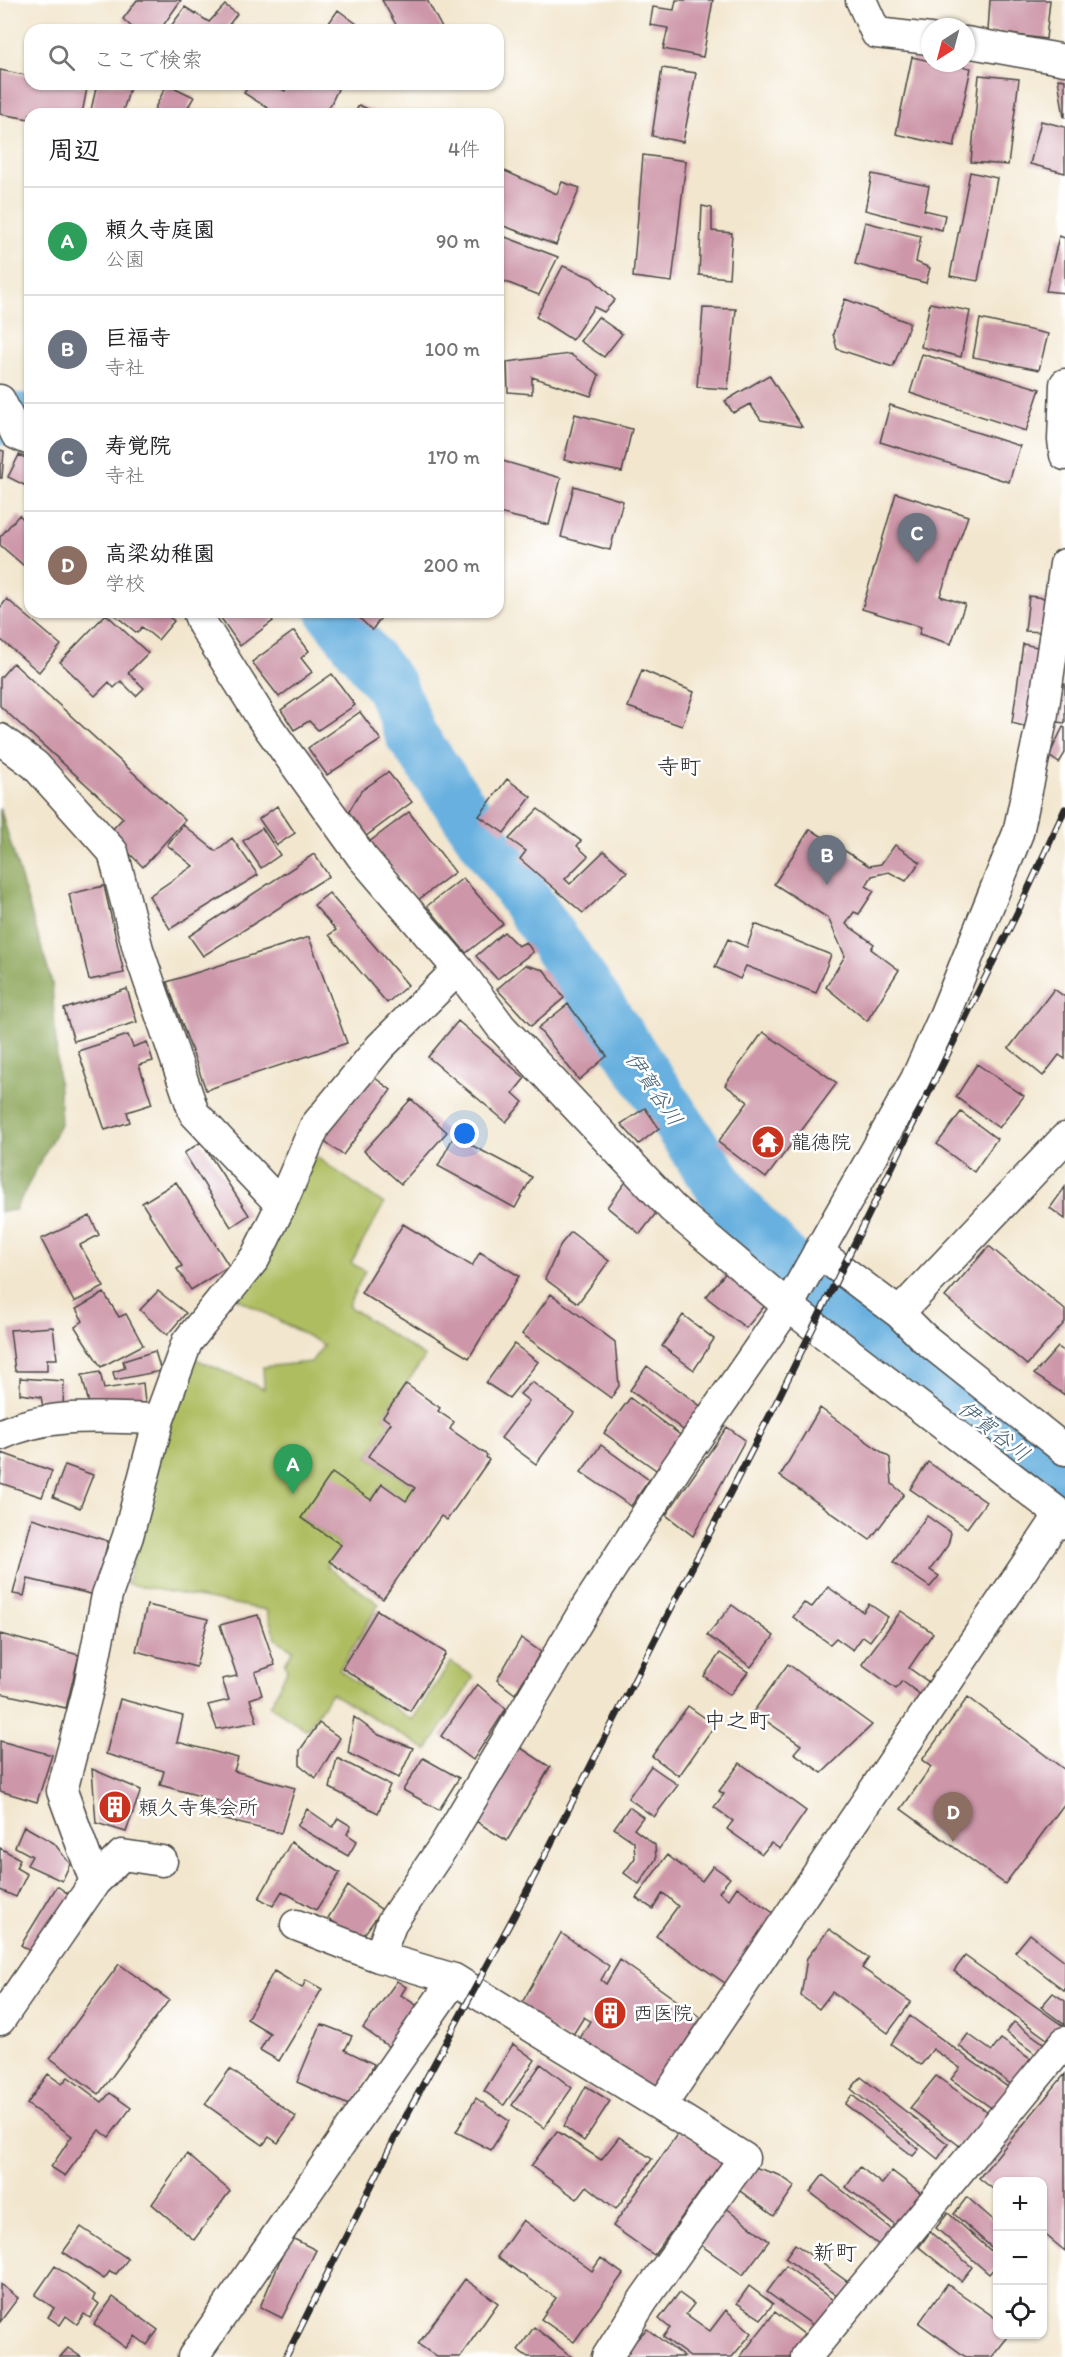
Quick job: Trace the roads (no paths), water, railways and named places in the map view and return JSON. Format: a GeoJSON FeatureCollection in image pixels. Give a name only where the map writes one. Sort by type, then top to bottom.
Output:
{"type":"FeatureCollection","features":[{"type":"Feature","properties":{"kind":"street"},"geometry":{"type":"LineString","coordinates":[[861,0],[876,33],[921,38]]}},
{"type":"Feature","properties":{"kind":"street"},"geometry":{"type":"LineString","coordinates":[[975,44],[1065,60]]}},
{"type":"Feature","properties":{"kind":"street"},"geometry":{"type":"LineString","coordinates":[[1065,384],[1063,440],[1065,455]]}},
{"type":"Feature","properties":{"kind":"street"},"geometry":{"type":"LineString","coordinates":[[1,400],[23,437]]}},
{"type":"Feature","properties":{"kind":"street"},"geometry":{"type":"LineString","coordinates":[[379,1957],[392,1922],[445,1844],[587,1606],[689,1449],[788,1306],[916,1079],[942,1021],[1018,833],[1042,720],[1065,564]]}},
{"type":"Feature","properties":{"kind":"street"},"geometry":{"type":"LineString","coordinates":[[200,618],[261,717],[362,857],[458,969],[501,1027],[672,1208],[788,1306],[1065,1518]]}},
{"type":"Feature","properties":{"kind":"street"},"geometry":{"type":"LineString","coordinates":[[0,739],[35,765],[113,852],[138,949],[194,1113],[281,1205]]}},
{"type":"Feature","properties":{"kind":"street"},"geometry":{"type":"LineString","coordinates":[[95,1882],[62,1791],[90,1686],[107,1596],[128,1536],[159,1419],[187,1342],[255,1258],[315,1126],[380,1047],[458,969]]}},
{"type":"Feature","properties":{"kind":"street"},"geometry":{"type":"LineString","coordinates":[[899,1313],[1065,1138]]}},
{"type":"Feature","properties":{"kind":"street"},"geometry":{"type":"LineString","coordinates":[[817,1255],[899,1313],[924,1338],[1065,1450]]}},
{"type":"Feature","properties":{"kind":"street"},"geometry":{"type":"LineString","coordinates":[[0,1435],[18,1426],[66,1417],[159,1419]]}},
{"type":"Feature","properties":{"kind":"street"},"geometry":{"type":"LineString","coordinates":[[661,2106],[1053,1525],[1065,1523]]}},
{"type":"Feature","properties":{"kind":"street"},"geometry":{"type":"LineString","coordinates":[[0,2020],[95,1882],[122,1855],[162,1861]]}},
{"type":"Feature","properties":{"kind":"street"},"geometry":{"type":"LineString","coordinates":[[296,1925],[379,1957],[454,1979],[744,2158],[644,2299],[607,2357]]}},
{"type":"Feature","properties":{"kind":"street"},"geometry":{"type":"LineString","coordinates":[[193,2357],[454,1979]]}},
{"type":"Feature","properties":{"kind":"street"},"geometry":{"type":"LineString","coordinates":[[806,2357],[1065,2042]]}},
{"type":"Feature","properties":{"kind":"waterway","name":"伊賀谷川"},"geometry":{"type":"LineString","coordinates":[[0,419],[24,419]]}},
{"type":"Feature","properties":{"kind":"waterway","name":"伊賀谷川"},"geometry":{"type":"LineString","coordinates":[[337,618],[391,687],[411,735],[583,982],[733,1205],[783,1258],[840,1309],[1065,1487]]}},
{"type":"Feature","properties":{"kind":"railway"},"geometry":{"type":"LineString","coordinates":[[286,2357],[405,2118],[515,1914],[777,1401],[1019,909],[1065,809]]}},
{"type":"Feature","properties":{"kind":"place","name":"寿覚院"},"geometry":{"type":"Point","coordinates":[917,563]}},
{"type":"Feature","properties":{"kind":"place","name":"巨福寺"},"geometry":{"type":"Point","coordinates":[827,885]}},
{"type":"Feature","properties":{"kind":"place","name":"龍徳院"},"geometry":{"type":"Point","coordinates":[768,1142]}},
{"type":"Feature","properties":{"kind":"place","name":"頼久寺庭園"},"geometry":{"type":"Point","coordinates":[293,1494]}},
{"type":"Feature","properties":{"kind":"place","name":"頼久寺集会所"},"geometry":{"type":"Point","coordinates":[115,1807]}},
{"type":"Feature","properties":{"kind":"place","name":"高梁幼稚園"},"geometry":{"type":"Point","coordinates":[953,1842]}},
{"type":"Feature","properties":{"kind":"place","name":"西医院"},"geometry":{"type":"Point","coordinates":[610,2013]}},
{"type":"Feature","properties":{"kind":"district","name":"寺町"},"geometry":{"type":"Point","coordinates":[679,766]}},
{"type":"Feature","properties":{"kind":"district","name":"中之町"},"geometry":{"type":"Point","coordinates":[737,1720]}},
{"type":"Feature","properties":{"kind":"district","name":"新町"},"geometry":{"type":"Point","coordinates":[835,2252]}}]}
